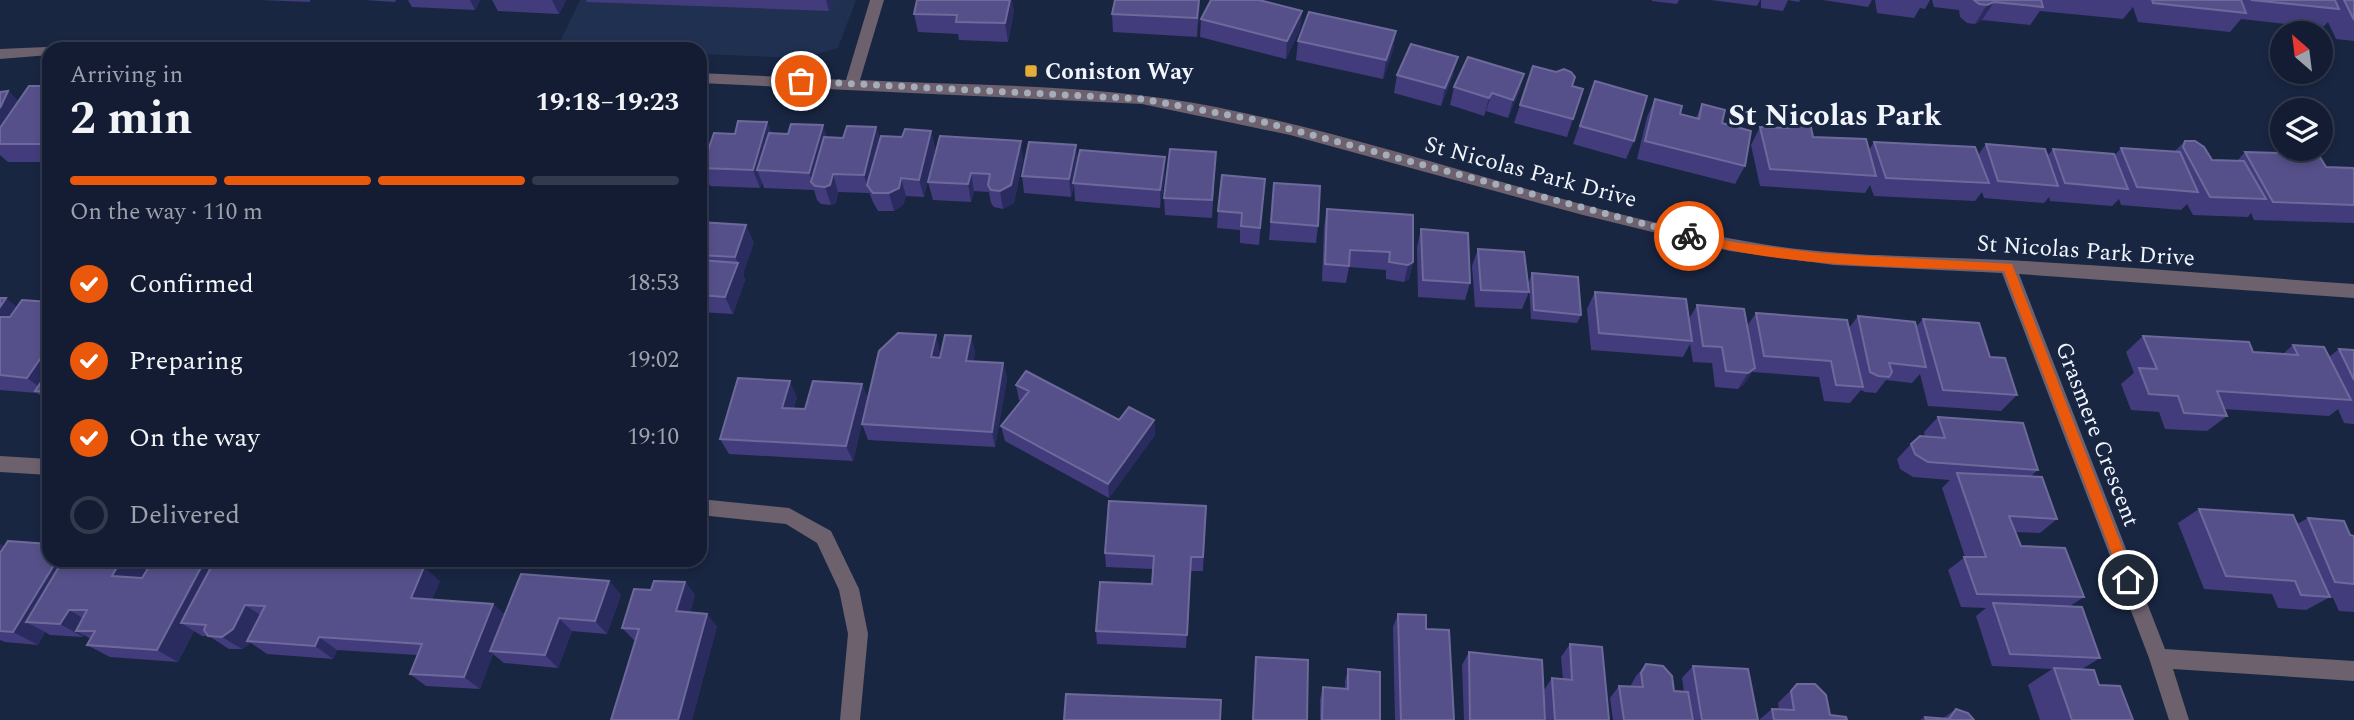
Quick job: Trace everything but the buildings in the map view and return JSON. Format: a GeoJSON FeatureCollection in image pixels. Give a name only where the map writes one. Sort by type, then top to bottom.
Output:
{"type":"FeatureCollection","features":[{"type":"Feature","properties":{"kind":"street"},"geometry":{"type":"LineString","coordinates":[[852,83],[877,0]]}},
{"type":"Feature","properties":{"kind":"street"},"geometry":{"type":"LineString","coordinates":[[0,54],[42,50]]}},
{"type":"Feature","properties":{"kind":"street","name":"St Nicolas Park Drive"},"geometry":{"type":"LineString","coordinates":[[707,78],[852,83],[1142,99],[1256,120],[1534,196],[1733,246],[1871,261],[2008,267],[2354,291]]}},
{"type":"Feature","properties":{"kind":"street","name":"Grasmere Crescent"},"geometry":{"type":"LineString","coordinates":[[2008,267],[2179,720]]}},
{"type":"Feature","properties":{"kind":"street"},"geometry":{"type":"LineString","coordinates":[[0,464],[42,467]]}},
{"type":"Feature","properties":{"kind":"street"},"geometry":{"type":"LineString","coordinates":[[707,508],[789,516],[824,537],[849,589],[858,634],[850,720]]}},
{"type":"Feature","properties":{"kind":"street"},"geometry":{"type":"LineString","coordinates":[[2158,659],[2354,671]]}},
{"type":"Feature","properties":{"kind":"shaded area"},"geometry":{"type":"Polygon","coordinates":[[[580,0],[856,0],[838,48],[803,58],[707,54],[707,42],[560,42],[580,0]]]}},
{"type":"Feature","properties":{"kind":"way so far"},"geometry":{"type":"LineString","coordinates":[[801,81],[1142,99],[1203,109],[1256,120],[1689,236]]}},
{"type":"Feature","properties":{"kind":"place","name":"Coniston Way"},"geometry":{"type":"Point","coordinates":[1031,71]}},
{"type":"Feature","properties":{"kind":"district","name":"St Nicolas Park"},"geometry":{"type":"Point","coordinates":[1835,115]}},
{"type":"Feature","properties":{"kind":"route"},"geometry":{"type":"LineString","coordinates":[[1689,236],[1733,246],[1819,257],[2008,267],[2128,580]]}}]}
